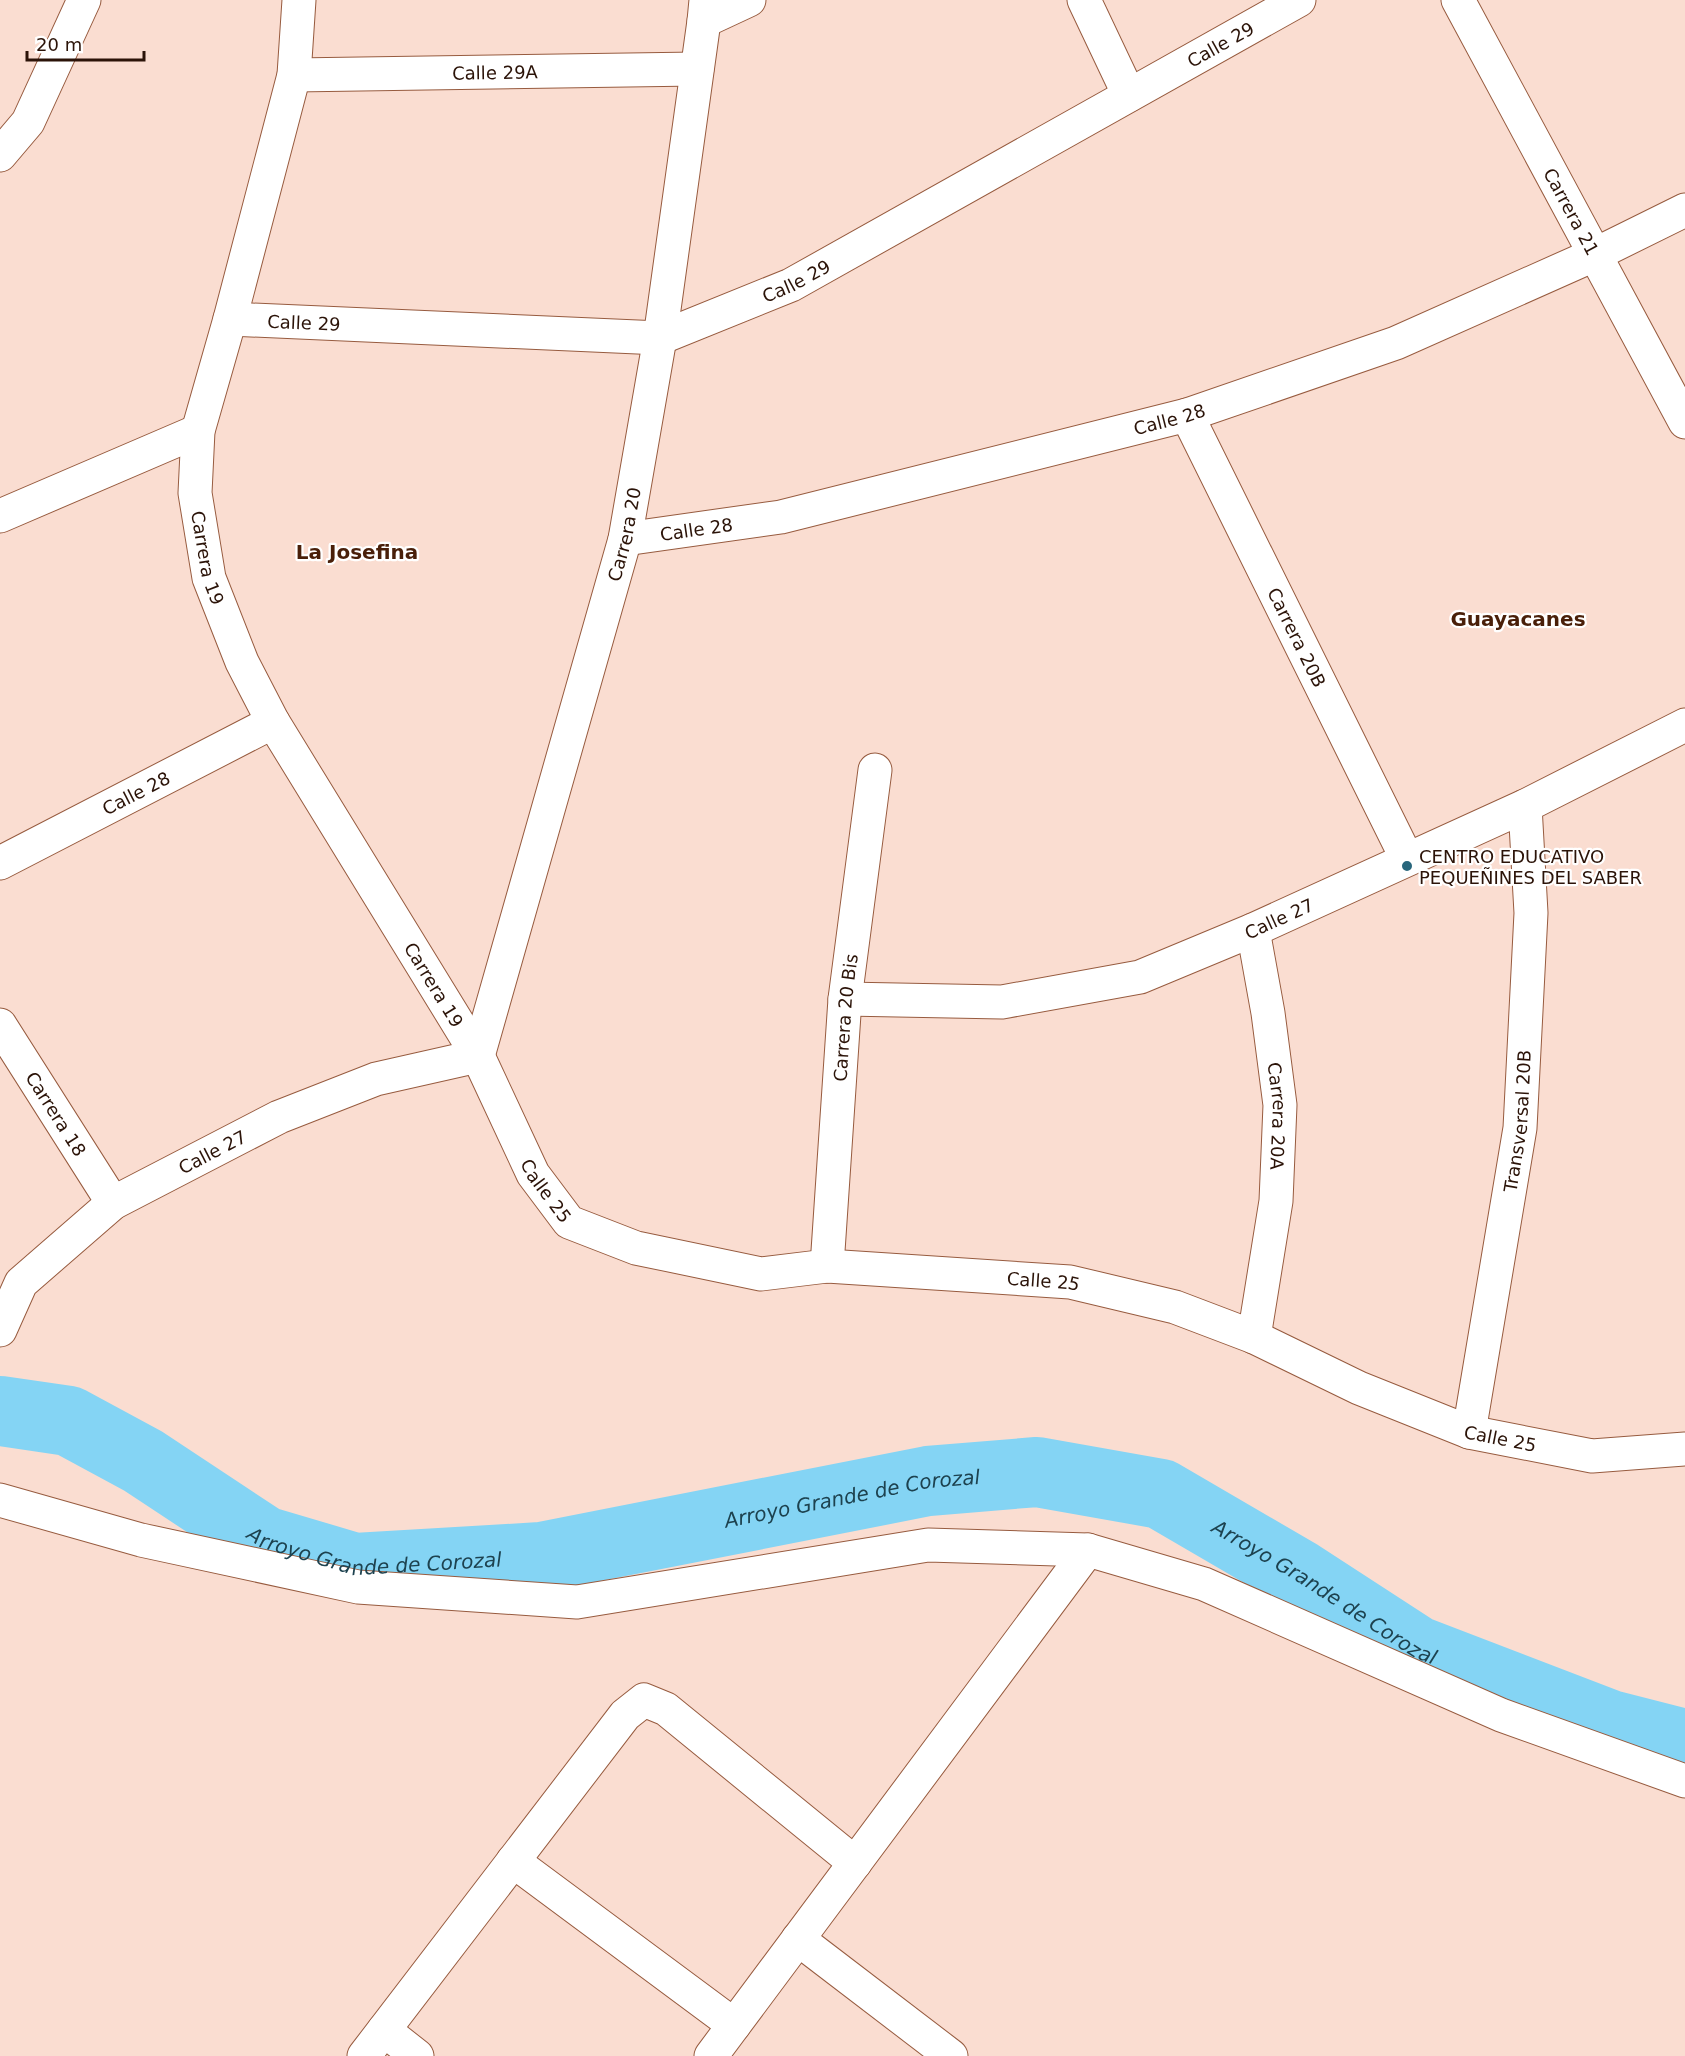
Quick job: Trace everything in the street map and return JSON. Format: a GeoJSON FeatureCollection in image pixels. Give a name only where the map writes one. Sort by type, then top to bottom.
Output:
{"type":"FeatureCollection","features":[{"type":"Feature","properties":{"kind":"street"},"geometry":{"type":"LineString","coordinates":[[0,154],[28,122],[84,0]]}},
{"type":"Feature","properties":{"kind":"street","name":"Carrera 19"},"geometry":{"type":"LineString","coordinates":[[298,0],[294,75],[198,431],[195,493],[209,578],[242,662],[273,722],[478,1056]]}},
{"type":"Feature","properties":{"kind":"street"},"geometry":{"type":"LineString","coordinates":[[705,11],[749,0]]}},
{"type":"Feature","properties":{"kind":"street"},"geometry":{"type":"LineString","coordinates":[[1084,0],[1129,95]]}},
{"type":"Feature","properties":{"kind":"street","name":"Calle 29"},"geometry":{"type":"LineString","coordinates":[[230,319],[660,338],[791,285],[1299,0]]}},
{"type":"Feature","properties":{"kind":"street","name":"Carrera 21"},"geometry":{"type":"LineString","coordinates":[[1458,0],[1685,422]]}},
{"type":"Feature","properties":{"kind":"street","name":"Carrera 20"},"geometry":{"type":"LineString","coordinates":[[478,1056],[625,538],[660,338],[705,11]]}},
{"type":"Feature","properties":{"kind":"street","name":"Calle 29A"},"geometry":{"type":"LineString","coordinates":[[294,75],[697,69]]}},
{"type":"Feature","properties":{"kind":"street","name":"Calle 28"},"geometry":{"type":"LineString","coordinates":[[625,538],[781,517],[1187,415],[1396,343],[1596,254],[1685,210]]}},
{"type":"Feature","properties":{"kind":"street","name":"Carrera 20B"},"geometry":{"type":"LineString","coordinates":[[1187,415],[1407,859]]}},
{"type":"Feature","properties":{"kind":"street"},"geometry":{"type":"LineString","coordinates":[[0,516],[198,431]]}},
{"type":"Feature","properties":{"kind":"street","name":"Calle 28"},"geometry":{"type":"LineString","coordinates":[[0,864],[273,722]]}},
{"type":"Feature","properties":{"kind":"street","name":"Calle 27"},"geometry":{"type":"LineString","coordinates":[[845,999],[1002,1002],[1140,977],[1252,930],[1525,806],[1685,725]]}},
{"type":"Feature","properties":{"kind":"street","name":"Carrera 20 Bis"},"geometry":{"type":"LineString","coordinates":[[827,1266],[845,999],[875,770]]}},
{"type":"Feature","properties":{"kind":"street","name":"Transversal 20B"},"geometry":{"type":"LineString","coordinates":[[1469,1432],[1520,1128],[1531,913],[1525,806]]}},
{"type":"Feature","properties":{"kind":"street","name":"Carrera 20A"},"geometry":{"type":"LineString","coordinates":[[1252,930],[1268,1013],[1280,1105],[1276,1201],[1254,1337]]}},
{"type":"Feature","properties":{"kind":"street","name":"Carrera 18"},"geometry":{"type":"LineString","coordinates":[[0,1025],[113,1203]]}},
{"type":"Feature","properties":{"kind":"street","name":"Calle 27"},"geometry":{"type":"LineString","coordinates":[[0,1330],[10,1279],[113,1203],[279,1117],[376,1079],[478,1056]]}},
{"type":"Feature","properties":{"kind":"street","name":"Calle 25"},"geometry":{"type":"LineString","coordinates":[[478,1056],[533,1174],[569,1222],[636,1248],[761,1274],[827,1266],[1070,1282],[1175,1307],[1254,1337],[1359,1388],[1469,1432],[1592,1456],[1685,1449]]}},
{"type":"Feature","properties":{"kind":"street"},"geometry":{"type":"LineString","coordinates":[[0,1500],[141,1540],[358,1587],[577,1602],[928,1545],[1088,1551],[1204,1584],[1502,1715],[1685,1781]]}},
{"type":"Feature","properties":{"kind":"street"},"geometry":{"type":"LineString","coordinates":[[711,2056],[1088,1551]]}},
{"type":"Feature","properties":{"kind":"street"},"geometry":{"type":"LineString","coordinates":[[364,2056],[625,1715],[644,1700],[666,1709],[855,1863]]}},
{"type":"Feature","properties":{"kind":"street"},"geometry":{"type":"LineString","coordinates":[[513,1861],[734,2025]]}},
{"type":"Feature","properties":{"kind":"street"},"geometry":{"type":"LineString","coordinates":[[798,1939],[951,2056]]}},
{"type":"Feature","properties":{"kind":"street"},"geometry":{"type":"LineString","coordinates":[[384,2030],[417,2056]]}},
{"type":"Feature","properties":{"kind":"waterway","name":"Arroyo Grande de Corozal"},"geometry":{"type":"LineString","coordinates":[[0,1411],[69,1421],[143,1461],[264,1541],[355,1568],[541,1557],[928,1481],[1037,1472],[1161,1494],[1300,1575],[1417,1651],[1610,1725],[1685,1744]]}},
{"type":"Feature","properties":{"kind":"place","name":"CENTRO EDUCATIVO PEQUEÑINES DEL SABER"},"geometry":{"type":"Point","coordinates":[1407,866]}},
{"type":"Feature","properties":{"kind":"district","name":"La Josefina"},"geometry":{"type":"Point","coordinates":[357,552]}},
{"type":"Feature","properties":{"kind":"district","name":"Guayacanes"},"geometry":{"type":"Point","coordinates":[1518,619]}}]}
